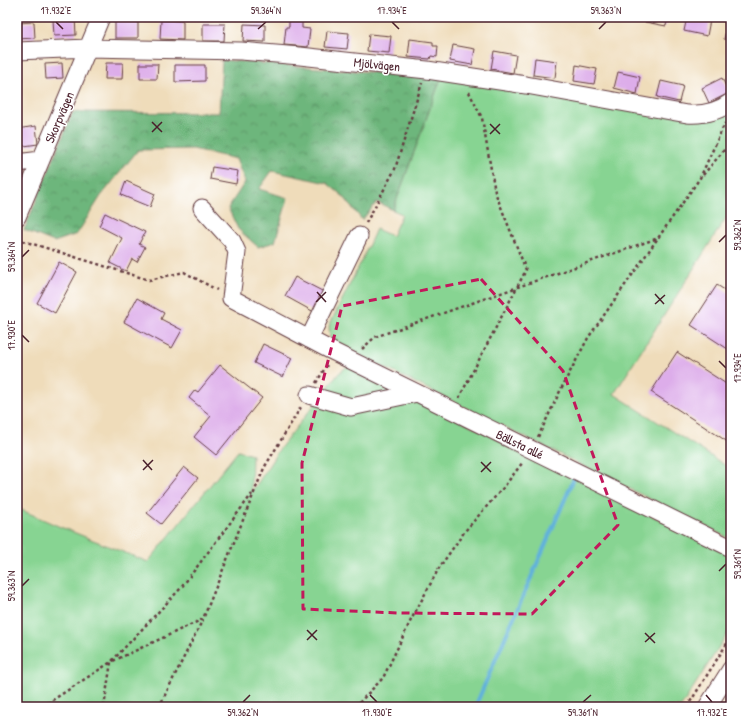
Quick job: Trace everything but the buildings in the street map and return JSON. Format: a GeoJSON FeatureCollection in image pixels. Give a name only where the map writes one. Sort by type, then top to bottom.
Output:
{"type":"FeatureCollection","features":[{"type":"Feature","properties":{"kind":"street","name":"Skorpvägen"},"geometry":{"type":"LineString","coordinates":[[17,217],[101,17]]}},
{"type":"Feature","properties":{"kind":"street","name":"Mjölvägen"},"geometry":{"type":"LineString","coordinates":[[17,51],[88,48],[241,51],[427,70],[526,85],[686,114],[696,115],[718,110],[729,110]]}},
{"type":"Feature","properties":{"kind":"street"},"geometry":{"type":"LineString","coordinates":[[17,163],[41,160]]}},
{"type":"Feature","properties":{"kind":"street"},"geometry":{"type":"LineString","coordinates":[[202,208],[232,241],[238,252],[232,298]]}},
{"type":"Feature","properties":{"kind":"street"},"geometry":{"type":"LineString","coordinates":[[309,339],[359,236]]}},
{"type":"Feature","properties":{"kind":"street","name":"Bällsta allé"},"geometry":{"type":"LineString","coordinates":[[232,298],[350,360],[731,548]]}},
{"type":"Feature","properties":{"kind":"street"},"geometry":{"type":"LineString","coordinates":[[309,395],[351,407],[417,393]]}},
{"type":"Feature","properties":{"kind":"street"},"geometry":{"type":"LineString","coordinates":[[707,707],[731,669]]}},
{"type":"Feature","properties":{"kind":"path"},"geometry":{"type":"LineString","coordinates":[[359,236],[395,170],[427,70]]}},
{"type":"Feature","properties":{"kind":"path"},"geometry":{"type":"LineString","coordinates":[[452,411],[526,270],[495,192],[482,118],[461,75]]}},
{"type":"Feature","properties":{"kind":"path"},"geometry":{"type":"LineString","coordinates":[[700,178],[729,110]]}},
{"type":"Feature","properties":{"kind":"path"},"geometry":{"type":"LineString","coordinates":[[355,707],[383,678],[411,620],[439,568],[464,531],[503,488],[532,450],[562,387],[588,338],[700,178],[731,142]]}},
{"type":"Feature","properties":{"kind":"path"},"geometry":{"type":"LineString","coordinates":[[350,360],[375,337],[658,238]]}},
{"type":"Feature","properties":{"kind":"path"},"geometry":{"type":"LineString","coordinates":[[17,239],[149,280],[184,272],[232,298]]}},
{"type":"Feature","properties":{"kind":"path"},"geometry":{"type":"LineString","coordinates":[[159,707],[203,619],[264,468],[335,352]]}},
{"type":"Feature","properties":{"kind":"path"},"geometry":{"type":"LineString","coordinates":[[104,707],[111,662],[181,588],[254,491]]}},
{"type":"Feature","properties":{"kind":"path"},"geometry":{"type":"LineString","coordinates":[[42,707],[111,662],[203,619]]}},
{"type":"Feature","properties":{"kind":"path"},"geometry":{"type":"LineString","coordinates":[[687,707],[731,637]]}},
{"type":"Feature","properties":{"kind":"highlighted area"},"geometry":{"type":"Polygon","coordinates":[[[481,279],[563,371],[618,525],[532,614],[398,613],[303,609],[302,463],[342,306],[481,279]]]}},
{"type":"Feature","properties":{"kind":"green space"},"geometry":{"type":"Polygon","coordinates":[[[222,60],[441,78],[393,210],[377,202],[362,220],[344,197],[327,183],[272,171],[259,189],[288,198],[275,242],[258,247],[238,229],[228,208],[245,182],[236,159],[193,149],[138,150],[101,196],[77,234],[54,242],[24,230],[73,112],[219,113],[222,60]]]}},
{"type":"Feature","properties":{"kind":"green space"},"geometry":{"type":"Polygon","coordinates":[[[441,78],[616,107],[731,110],[731,210],[614,394],[731,469],[731,539],[353,352],[330,338],[329,326],[376,229],[392,236],[402,214],[393,210],[441,78]]]}},
{"type":"Feature","properties":{"kind":"green space"},"geometry":{"type":"Polygon","coordinates":[[[349,365],[731,555],[731,628],[681,707],[17,707],[17,508],[148,562],[238,451],[252,455],[251,491],[256,486],[278,451],[339,373],[349,365]]]}},
{"type":"Feature","properties":{"kind":"waterway"},"geometry":{"type":"LineString","coordinates":[[475,707],[575,476]]}}]}
